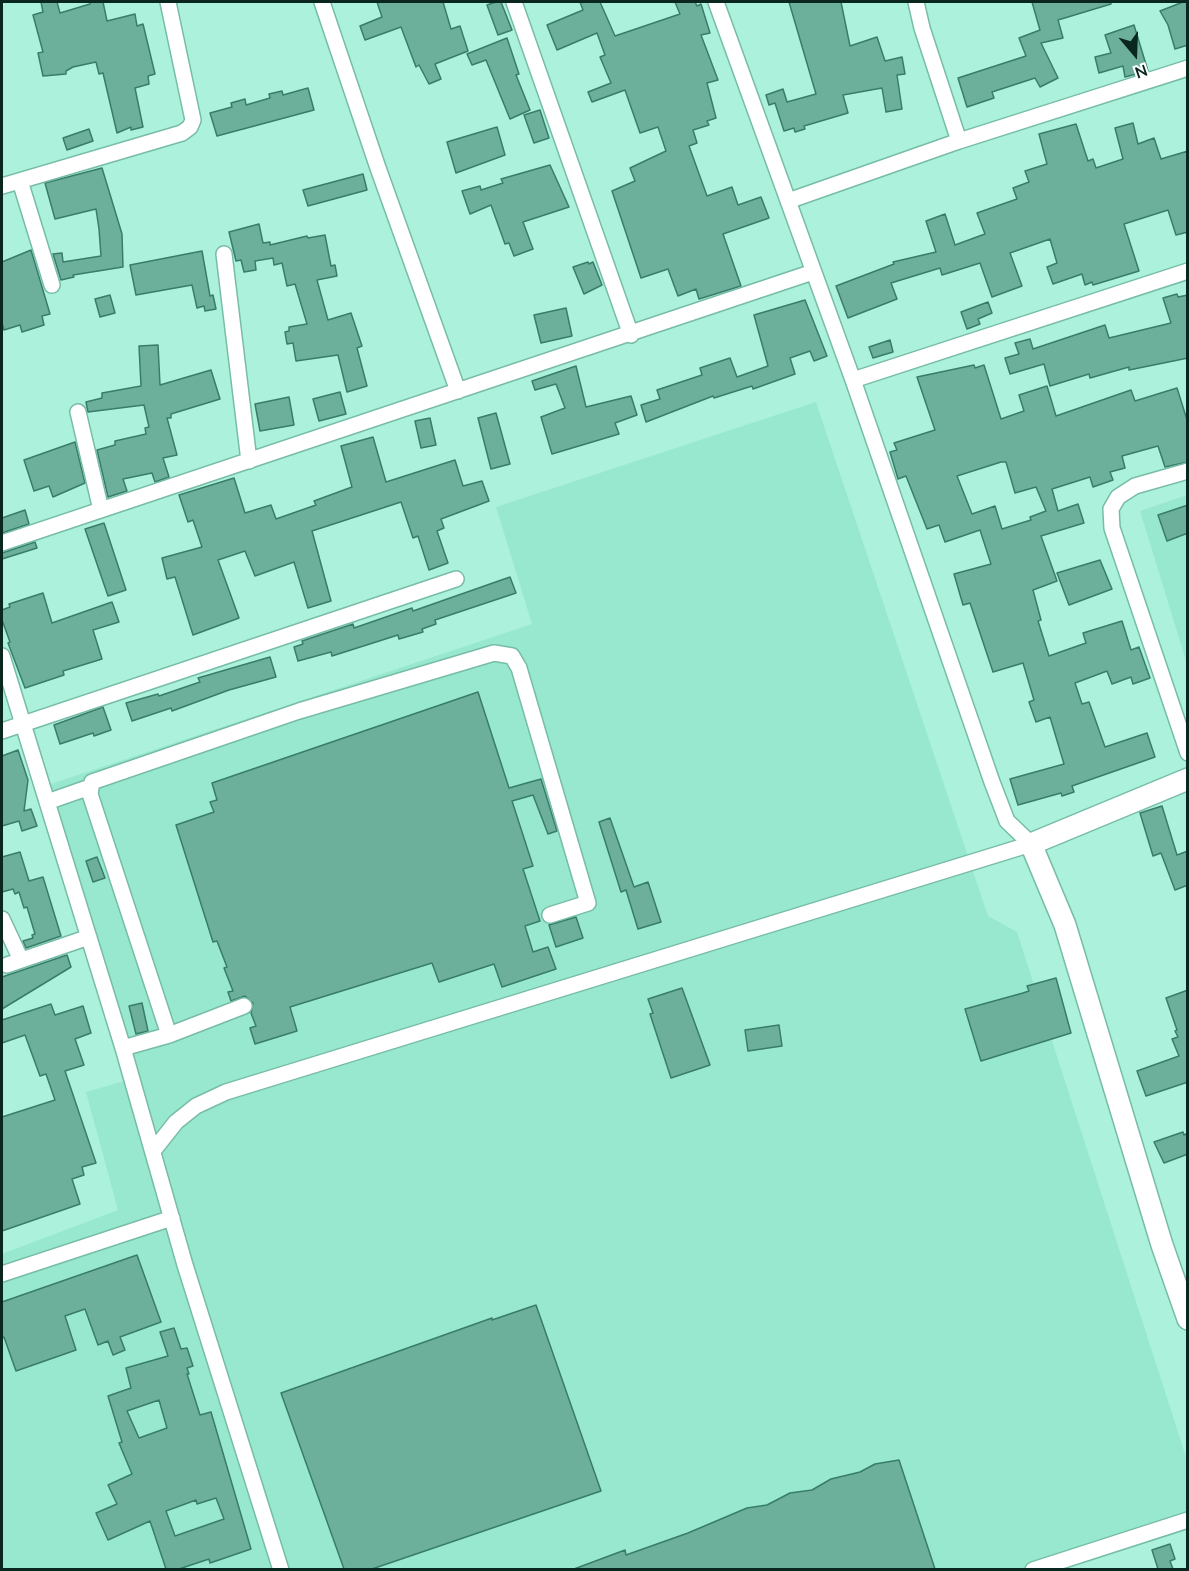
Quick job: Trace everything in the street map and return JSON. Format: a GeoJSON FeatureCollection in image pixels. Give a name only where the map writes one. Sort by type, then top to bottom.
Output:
{"type":"FeatureCollection","features":[{"type":"Feature","properties":{"kind":"street"},"geometry":{"type":"LineString","coordinates":[[2,186],[182,133],[190,127],[194,120],[168,2]]}},
{"type":"Feature","properties":{"kind":"street"},"geometry":{"type":"LineString","coordinates":[[322,2],[458,392]]}},
{"type":"Feature","properties":{"kind":"street"},"geometry":{"type":"LineString","coordinates":[[514,2],[630,335]]}},
{"type":"Feature","properties":{"kind":"street"},"geometry":{"type":"LineString","coordinates":[[716,2],[853,380],[992,782],[1007,821],[1031,844],[1065,925],[1162,1245],[1188,1319]]}},
{"type":"Feature","properties":{"kind":"street"},"geometry":{"type":"LineString","coordinates":[[916,2],[922,28],[959,141]]}},
{"type":"Feature","properties":{"kind":"street"},"geometry":{"type":"LineString","coordinates":[[788,201],[959,141],[1188,68]]}},
{"type":"Feature","properties":{"kind":"street"},"geometry":{"type":"LineString","coordinates":[[20,181],[52,285]]}},
{"type":"Feature","properties":{"kind":"street"},"geometry":{"type":"LineString","coordinates":[[224,255],[249,461]]}},
{"type":"Feature","properties":{"kind":"street"},"geometry":{"type":"LineString","coordinates":[[853,380],[1188,271]]}},
{"type":"Feature","properties":{"kind":"street"},"geometry":{"type":"LineString","coordinates":[[2,543],[813,272]]}},
{"type":"Feature","properties":{"kind":"street"},"geometry":{"type":"LineString","coordinates":[[78,412],[101,510]]}},
{"type":"Feature","properties":{"kind":"street"},"geometry":{"type":"LineString","coordinates":[[1188,471],[1135,486],[1118,497],[1111,509],[1112,528],[1188,753]]}},
{"type":"Feature","properties":{"kind":"street"},"geometry":{"type":"LineString","coordinates":[[2,731],[456,579]]}},
{"type":"Feature","properties":{"kind":"street"},"geometry":{"type":"LineString","coordinates":[[169,1035],[90,795],[92,782],[100,777],[408,676],[494,653],[504,653],[512,657],[519,668],[588,903],[550,915]]}},
{"type":"Feature","properties":{"kind":"street"},"geometry":{"type":"LineString","coordinates":[[2,656],[281,1569]]}},
{"type":"Feature","properties":{"kind":"street"},"geometry":{"type":"LineString","coordinates":[[153,1151],[176,1122],[196,1106],[226,1092],[1031,844],[1188,779]]}},
{"type":"Feature","properties":{"kind":"street"},"geometry":{"type":"LineString","coordinates":[[47,802],[90,787]]}},
{"type":"Feature","properties":{"kind":"street"},"geometry":{"type":"LineString","coordinates":[[2,919],[14,963],[89,937]]}},
{"type":"Feature","properties":{"kind":"street"},"geometry":{"type":"LineString","coordinates":[[123,1048],[169,1035],[244,1006]]}},
{"type":"Feature","properties":{"kind":"street"},"geometry":{"type":"LineString","coordinates":[[2,1274],[172,1218]]}},
{"type":"Feature","properties":{"kind":"street"},"geometry":{"type":"LineString","coordinates":[[1033,1569],[1072,1564],[1188,1521]]}},
{"type":"Feature","properties":{"kind":"shaded area"},"geometry":{"type":"Polygon","coordinates":[[[816,402],[988,916],[1017,932],[1187,1460],[1187,1530],[1061,1570],[2,1570],[2,1254],[118,1210],[86,1092],[128,1080],[45,786],[532,624],[496,507],[816,402]]]}},
{"type":"Feature","properties":{"kind":"shaded area"},"geometry":{"type":"Polygon","coordinates":[[[1187,495],[1187,664],[1140,511],[1187,495]]]}},
{"type":"Feature","properties":{"kind":"building"},"geometry":{"type":"Polygon","coordinates":[[[41,2],[57,2],[60,13],[90,4],[90,2],[103,2],[107,21],[135,14],[137,26],[143,24],[155,74],[148,76],[149,84],[135,88],[143,127],[131,130],[131,127],[117,133],[103,73],[99,74],[96,62],[73,67],[66,71],[66,74],[43,76],[38,53],[43,52],[33,15],[43,12],[41,2]]]}},
{"type":"Feature","properties":{"kind":"building"},"geometry":{"type":"Polygon","coordinates":[[[377,2],[443,2],[451,29],[460,26],[468,51],[435,64],[441,79],[429,84],[419,65],[416,67],[401,27],[365,40],[360,26],[382,17],[377,2]]]}},
{"type":"Feature","properties":{"kind":"building"},"geometry":{"type":"Polygon","coordinates":[[[501,2],[512,30],[498,35],[487,5],[501,2]]]}},
{"type":"Feature","properties":{"kind":"building"},"geometry":{"type":"Polygon","coordinates":[[[580,2],[600,2],[615,36],[680,14],[675,2],[695,2],[697,6],[701,4],[710,33],[701,35],[718,80],[707,83],[716,118],[707,121],[709,125],[693,130],[697,143],[689,146],[707,196],[732,187],[738,205],[761,197],[769,218],[723,234],[741,286],[699,299],[696,289],[678,296],[668,269],[641,278],[612,191],[635,181],[630,168],[666,151],[658,127],[640,133],[625,90],[592,102],[588,92],[611,83],[600,57],[605,55],[597,33],[557,50],[547,25],[583,10],[580,2]]]}},
{"type":"Feature","properties":{"kind":"building"},"geometry":{"type":"Polygon","coordinates":[[[789,2],[841,2],[850,46],[877,37],[885,61],[902,57],[905,74],[897,75],[902,109],[886,112],[882,88],[843,95],[848,113],[804,126],[805,129],[795,132],[794,128],[784,131],[775,103],[769,105],[766,95],[783,89],[787,102],[816,94],[789,2]]]}},
{"type":"Feature","properties":{"kind":"building"},"geometry":{"type":"Polygon","coordinates":[[[1032,2],[1111,2],[1111,4],[1058,20],[1063,38],[1041,43],[1058,78],[1040,87],[1035,78],[992,92],[994,98],[967,107],[958,78],[1026,56],[1019,38],[1040,30],[1032,2]]]}},
{"type":"Feature","properties":{"kind":"building"},"geometry":{"type":"Polygon","coordinates":[[[1188,2],[1188,45],[1175,49],[1168,25],[1160,11],[1188,2]]]}},
{"type":"Feature","properties":{"kind":"building"},"geometry":{"type":"Polygon","coordinates":[[[1134,25],[1148,71],[1125,77],[1123,66],[1099,73],[1095,57],[1111,53],[1105,35],[1134,25]]]}},
{"type":"Feature","properties":{"kind":"building"},"geometry":{"type":"Polygon","coordinates":[[[507,38],[519,74],[516,75],[530,110],[510,119],[486,60],[472,65],[467,54],[507,38]]]}},
{"type":"Feature","properties":{"kind":"building"},"geometry":{"type":"Polygon","coordinates":[[[308,88],[314,110],[217,136],[210,113],[232,107],[231,103],[245,99],[246,105],[270,98],[269,94],[282,91],[283,95],[308,88]]]}},
{"type":"Feature","properties":{"kind":"building"},"geometry":{"type":"Polygon","coordinates":[[[540,110],[549,138],[534,143],[524,115],[540,110]]]}},
{"type":"Feature","properties":{"kind":"building"},"geometry":{"type":"Polygon","coordinates":[[[1133,123],[1138,144],[1154,138],[1161,159],[1188,151],[1188,232],[1176,235],[1168,210],[1124,224],[1139,271],[1093,285],[1092,282],[1085,285],[1082,274],[1053,284],[1047,267],[1057,263],[1050,239],[1010,253],[1022,286],[992,297],[980,263],[942,275],[940,268],[891,283],[897,299],[848,318],[836,286],[894,264],[893,262],[936,252],[926,221],[945,214],[955,245],[985,234],[977,213],[1017,199],[1013,188],[1029,182],[1025,171],[1047,164],[1039,134],[1076,124],[1088,161],[1093,159],[1096,168],[1123,159],[1115,128],[1133,123]]]}},
{"type":"Feature","properties":{"kind":"building"},"geometry":{"type":"Polygon","coordinates":[[[497,127],[505,155],[456,173],[447,142],[497,127]]]}},
{"type":"Feature","properties":{"kind":"building"},"geometry":{"type":"Polygon","coordinates":[[[89,129],[93,141],[67,150],[63,138],[89,129]]]}},
{"type":"Feature","properties":{"kind":"building"},"geometry":{"type":"Polygon","coordinates":[[[550,165],[569,207],[523,222],[533,249],[514,256],[509,243],[505,244],[491,205],[470,214],[462,191],[480,186],[481,190],[503,183],[501,179],[550,165]]]}},
{"type":"Feature","properties":{"kind":"building"},"geometry":{"type":"Polygon","coordinates":[[[102,168],[122,234],[123,267],[73,275],[74,277],[61,280],[53,254],[62,253],[63,262],[101,256],[96,209],[55,219],[45,183],[102,168]]]}},
{"type":"Feature","properties":{"kind":"building"},"geometry":{"type":"Polygon","coordinates":[[[363,174],[367,190],[308,206],[303,190],[363,174]]]}},
{"type":"Feature","properties":{"kind":"building"},"geometry":{"type":"Polygon","coordinates":[[[259,224],[263,243],[270,242],[270,245],[307,236],[308,238],[325,235],[331,266],[335,265],[337,276],[317,280],[328,320],[351,313],[362,346],[357,348],[367,386],[347,392],[338,355],[296,361],[293,343],[287,344],[285,332],[289,331],[289,327],[307,324],[295,284],[287,286],[282,263],[274,265],[273,258],[255,261],[256,270],[244,272],[241,260],[236,261],[229,232],[259,224]]]}},
{"type":"Feature","properties":{"kind":"building"},"geometry":{"type":"Polygon","coordinates":[[[31,250],[50,314],[42,316],[44,325],[22,332],[20,325],[4,330],[2,262],[31,250]]]}},
{"type":"Feature","properties":{"kind":"building"},"geometry":{"type":"Polygon","coordinates":[[[202,251],[210,296],[213,295],[216,309],[205,311],[204,306],[197,308],[192,285],[136,295],[130,265],[202,251]]]}},
{"type":"Feature","properties":{"kind":"building"},"geometry":{"type":"Polygon","coordinates":[[[588,262],[589,264],[593,262],[602,285],[584,294],[573,267],[588,262]]]}},
{"type":"Feature","properties":{"kind":"building"},"geometry":{"type":"Polygon","coordinates":[[[1177,294],[1178,297],[1188,295],[1188,358],[1129,370],[1129,367],[1090,378],[1089,374],[1050,386],[1044,364],[1010,374],[1005,358],[1019,354],[1015,343],[1030,339],[1033,349],[1105,325],[1109,338],[1171,323],[1163,298],[1177,294]]]}},
{"type":"Feature","properties":{"kind":"building"},"geometry":{"type":"Polygon","coordinates":[[[110,295],[115,313],[100,317],[95,299],[110,295]]]}},
{"type":"Feature","properties":{"kind":"building"},"geometry":{"type":"Polygon","coordinates":[[[805,300],[827,356],[814,361],[810,351],[790,358],[795,374],[753,389],[752,386],[714,398],[713,396],[646,422],[641,405],[660,399],[657,390],[702,375],[700,368],[730,358],[737,377],[768,366],[754,315],[805,300]]]}},
{"type":"Feature","properties":{"kind":"building"},"geometry":{"type":"Polygon","coordinates":[[[988,302],[992,313],[978,319],[980,324],[967,329],[961,312],[988,302]]]}},
{"type":"Feature","properties":{"kind":"building"},"geometry":{"type":"Polygon","coordinates":[[[566,308],[572,336],[541,343],[534,315],[566,308]]]}},
{"type":"Feature","properties":{"kind":"building"},"geometry":{"type":"Polygon","coordinates":[[[890,340],[893,352],[873,358],[869,347],[890,340]]]}},
{"type":"Feature","properties":{"kind":"building"},"geometry":{"type":"Polygon","coordinates":[[[158,345],[160,385],[211,370],[220,399],[171,414],[171,418],[167,418],[177,455],[163,458],[169,477],[155,482],[152,473],[123,479],[127,491],[108,497],[97,450],[115,445],[115,441],[146,434],[145,428],[149,427],[144,405],[88,412],[86,402],[102,398],[102,393],[141,386],[139,346],[158,345]]]}},
{"type":"Feature","properties":{"kind":"building"},"geometry":{"type":"Polygon","coordinates":[[[984,365],[1001,419],[1024,411],[1019,395],[1047,386],[1056,416],[1131,390],[1135,401],[1177,388],[1188,423],[1188,462],[1165,467],[1158,446],[1122,456],[1125,468],[1110,472],[1113,480],[1093,487],[1090,477],[1052,489],[1058,511],[1078,504],[1084,523],[1041,536],[1057,581],[1033,590],[1041,620],[1038,621],[1049,656],[1086,643],[1083,633],[1122,621],[1131,650],[1139,647],[1150,678],[1133,684],[1131,677],[1112,684],[1107,671],[1075,683],[1082,704],[1089,702],[1105,747],[1147,733],[1155,757],[1072,786],[1074,792],[1062,796],[1061,793],[1018,805],[1010,779],[1064,764],[1050,717],[1036,722],[1029,702],[1034,700],[1023,663],[993,672],[970,603],[963,605],[954,574],[991,564],[980,530],[945,542],[939,525],[927,529],[906,476],[898,479],[890,452],[897,450],[894,443],[935,430],[917,377],[984,365]],[[1006,462],[957,476],[972,514],[995,506],[1002,529],[1031,520],[1030,517],[1046,511],[1036,487],[1015,493],[1006,462]]]}},
{"type":"Feature","properties":{"kind":"building"},"geometry":{"type":"Polygon","coordinates":[[[576,366],[586,407],[631,396],[637,415],[615,423],[619,434],[552,454],[541,417],[565,408],[556,384],[535,390],[532,381],[576,366]]]}},
{"type":"Feature","properties":{"kind":"building"},"geometry":{"type":"Polygon","coordinates":[[[340,392],[346,414],[319,421],[313,399],[340,392]]]}},
{"type":"Feature","properties":{"kind":"building"},"geometry":{"type":"Polygon","coordinates":[[[289,397],[294,425],[260,431],[255,404],[289,397]]]}},
{"type":"Feature","properties":{"kind":"building"},"geometry":{"type":"Polygon","coordinates":[[[496,413],[510,464],[491,469],[478,418],[496,413]]]}},
{"type":"Feature","properties":{"kind":"building"},"geometry":{"type":"Polygon","coordinates":[[[430,418],[436,445],[421,448],[415,421],[430,418]]]}},
{"type":"Feature","properties":{"kind":"building"},"geometry":{"type":"Polygon","coordinates":[[[373,437],[386,482],[455,460],[463,486],[482,481],[489,501],[441,519],[444,528],[437,531],[448,563],[429,570],[418,536],[413,538],[401,502],[312,531],[331,601],[308,608],[294,562],[255,576],[245,551],[218,560],[239,618],[193,635],[175,577],[167,579],[162,558],[202,547],[193,520],[188,522],[179,495],[234,478],[245,513],[271,505],[276,519],[316,505],[314,501],[352,487],[341,446],[373,437]]]}},
{"type":"Feature","properties":{"kind":"building"},"geometry":{"type":"Polygon","coordinates":[[[75,442],[85,483],[53,497],[49,486],[34,491],[24,460],[75,442]]]}},
{"type":"Feature","properties":{"kind":"building"},"geometry":{"type":"Polygon","coordinates":[[[1188,505],[1188,533],[1167,541],[1158,515],[1188,505]]]}},
{"type":"Feature","properties":{"kind":"building"},"geometry":{"type":"Polygon","coordinates":[[[25,510],[29,524],[2,533],[2,518],[25,510]]]}},
{"type":"Feature","properties":{"kind":"building"},"geometry":{"type":"Polygon","coordinates":[[[104,523],[126,590],[108,596],[85,529],[104,523]]]}},
{"type":"Feature","properties":{"kind":"building"},"geometry":{"type":"Polygon","coordinates":[[[35,542],[37,548],[2,559],[2,553],[35,542]]]}},
{"type":"Feature","properties":{"kind":"building"},"geometry":{"type":"Polygon","coordinates":[[[1100,560],[1112,589],[1069,605],[1057,573],[1100,560]]]}},
{"type":"Feature","properties":{"kind":"building"},"geometry":{"type":"Polygon","coordinates":[[[510,577],[516,593],[435,620],[436,624],[422,629],[423,632],[399,639],[398,635],[332,656],[331,652],[298,661],[294,647],[303,644],[302,641],[353,624],[354,628],[412,608],[413,611],[510,577]]]}},
{"type":"Feature","properties":{"kind":"building"},"geometry":{"type":"Polygon","coordinates":[[[43,593],[52,623],[112,602],[119,622],[93,630],[102,659],[63,671],[64,675],[25,688],[8,643],[10,642],[2,620],[2,610],[10,607],[9,604],[43,593]]]}},
{"type":"Feature","properties":{"kind":"building"},"geometry":{"type":"Polygon","coordinates":[[[270,657],[276,677],[229,690],[172,711],[171,708],[132,721],[126,703],[158,694],[159,696],[200,682],[198,678],[270,657]]]}},
{"type":"Feature","properties":{"kind":"building"},"geometry":{"type":"Polygon","coordinates":[[[478,692],[509,788],[541,779],[557,831],[548,834],[533,795],[512,801],[533,866],[523,869],[540,921],[525,926],[533,952],[548,947],[556,969],[502,987],[494,964],[439,982],[432,963],[290,1007],[297,1031],[255,1044],[250,1028],[256,1026],[251,1013],[253,1003],[245,996],[231,1001],[228,992],[233,991],[224,968],[227,967],[217,941],[213,942],[176,825],[214,812],[210,802],[217,800],[212,783],[478,692]]]}},
{"type":"Feature","properties":{"kind":"building"},"geometry":{"type":"Polygon","coordinates":[[[103,707],[111,730],[94,736],[93,733],[60,744],[54,725],[103,707]]]}},
{"type":"Feature","properties":{"kind":"building"},"geometry":{"type":"Polygon","coordinates":[[[18,750],[28,780],[24,811],[31,809],[37,826],[22,831],[19,821],[2,826],[2,756],[18,750]]]}},
{"type":"Feature","properties":{"kind":"building"},"geometry":{"type":"Polygon","coordinates":[[[1162,806],[1177,855],[1188,851],[1188,885],[1175,890],[1161,853],[1153,856],[1140,813],[1162,806]]]}},
{"type":"Feature","properties":{"kind":"building"},"geometry":{"type":"Polygon","coordinates":[[[610,818],[634,887],[648,882],[661,922],[638,929],[626,890],[621,892],[599,822],[610,818]]]}},
{"type":"Feature","properties":{"kind":"building"},"geometry":{"type":"Polygon","coordinates":[[[20,852],[29,881],[43,877],[61,936],[26,948],[23,941],[33,938],[32,935],[35,934],[27,907],[24,908],[19,892],[15,894],[13,889],[2,892],[2,857],[20,852]]]}},
{"type":"Feature","properties":{"kind":"building"},"geometry":{"type":"Polygon","coordinates":[[[97,857],[105,878],[93,882],[86,861],[97,857]]]}},
{"type":"Feature","properties":{"kind":"building"},"geometry":{"type":"Polygon","coordinates":[[[576,917],[583,938],[556,947],[549,925],[576,917]]]}},
{"type":"Feature","properties":{"kind":"building"},"geometry":{"type":"Polygon","coordinates":[[[67,955],[71,967],[2,1009],[2,977],[67,955]]]}},
{"type":"Feature","properties":{"kind":"building"},"geometry":{"type":"Polygon","coordinates":[[[1056,978],[1071,1033],[981,1061],[965,1009],[1029,991],[1027,986],[1056,978]]]}},
{"type":"Feature","properties":{"kind":"building"},"geometry":{"type":"Polygon","coordinates":[[[682,988],[710,1065],[671,1078],[650,1014],[653,1013],[648,999],[682,988]]]}},
{"type":"Feature","properties":{"kind":"building"},"geometry":{"type":"Polygon","coordinates":[[[1188,990],[1188,1082],[1146,1096],[1137,1071],[1179,1056],[1172,1039],[1178,1037],[1175,1031],[1177,1030],[1166,998],[1188,990]]]}},
{"type":"Feature","properties":{"kind":"building"},"geometry":{"type":"Polygon","coordinates":[[[142,1003],[148,1031],[136,1034],[129,1006],[142,1003]]]}},
{"type":"Feature","properties":{"kind":"building"},"geometry":{"type":"Polygon","coordinates":[[[51,1004],[55,1015],[83,1006],[91,1033],[75,1039],[84,1065],[65,1071],[96,1163],[82,1167],[84,1175],[72,1179],[80,1204],[2,1231],[2,1117],[55,1100],[46,1074],[40,1076],[25,1035],[2,1043],[2,1020],[51,1004]]]}},
{"type":"Feature","properties":{"kind":"building"},"geometry":{"type":"Polygon","coordinates":[[[779,1025],[782,1046],[748,1051],[745,1030],[779,1025]]]}},
{"type":"Feature","properties":{"kind":"building"},"geometry":{"type":"Polygon","coordinates":[[[1183,1132],[1184,1135],[1188,1133],[1188,1154],[1164,1163],[1154,1142],[1183,1132]]]}},
{"type":"Feature","properties":{"kind":"building"},"geometry":{"type":"Polygon","coordinates":[[[137,1255],[161,1322],[120,1337],[125,1350],[113,1355],[108,1341],[98,1345],[85,1309],[65,1316],[76,1350],[16,1371],[4,1337],[2,1338],[2,1302],[137,1255]]]}},
{"type":"Feature","properties":{"kind":"building"},"geometry":{"type":"Polygon","coordinates":[[[536,1305],[601,1491],[372,1569],[344,1569],[281,1393],[492,1318],[492,1320],[536,1305]]]}},
{"type":"Feature","properties":{"kind":"building"},"geometry":{"type":"Polygon","coordinates":[[[174,1328],[181,1349],[187,1348],[193,1366],[187,1368],[189,1374],[187,1374],[200,1415],[211,1412],[251,1549],[210,1563],[209,1559],[179,1569],[166,1569],[150,1521],[108,1540],[96,1513],[117,1504],[108,1485],[132,1474],[119,1443],[122,1442],[108,1396],[131,1388],[126,1368],[168,1356],[160,1332],[174,1328]],[[159,1400],[127,1411],[139,1438],[167,1428],[159,1400]],[[216,1498],[197,1504],[196,1500],[166,1511],[175,1536],[224,1519],[216,1498]]]}},
{"type":"Feature","properties":{"kind":"building"},"geometry":{"type":"Polygon","coordinates":[[[899,1460],[935,1569],[574,1569],[625,1550],[626,1555],[688,1533],[747,1508],[767,1505],[790,1493],[812,1490],[831,1479],[860,1472],[875,1464],[899,1460]]]}},
{"type":"Feature","properties":{"kind":"building"},"geometry":{"type":"Polygon","coordinates":[[[1170,1544],[1175,1559],[1170,1561],[1173,1569],[1158,1569],[1152,1550],[1170,1544]]]}}]}
